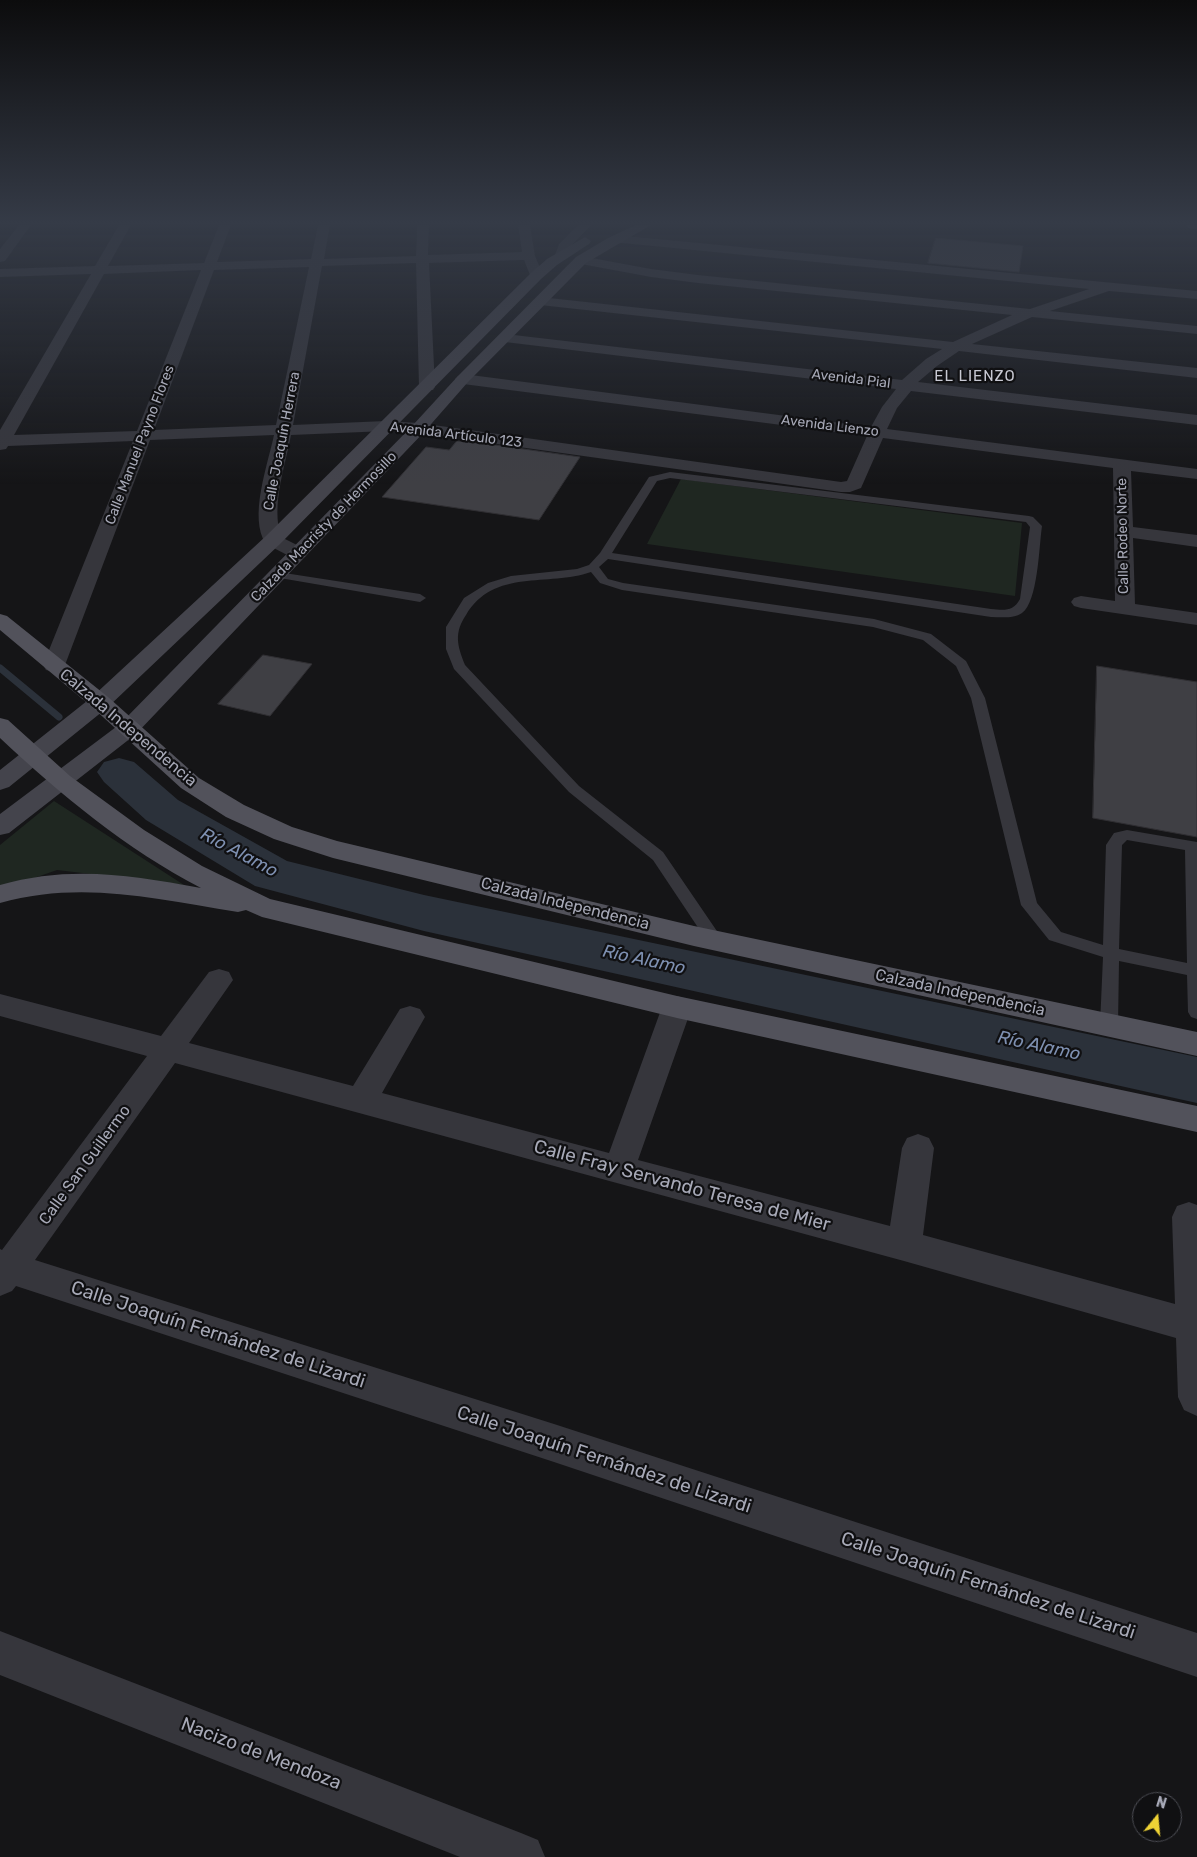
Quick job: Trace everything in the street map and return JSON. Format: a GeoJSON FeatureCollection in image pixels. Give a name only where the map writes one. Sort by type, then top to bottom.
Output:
{"type":"FeatureCollection","features":[{"type":"Feature","properties":{"kind":"main road","name":"Calzada Macristy de Hermosillo"},"geometry":{"type":"LineString","coordinates":[[0,782],[100,702],[273,540],[501,312]]}},
{"type":"Feature","properties":{"kind":"main road","name":"Calzada Macristy de Hermosillo"},"geometry":{"type":"LineString","coordinates":[[0,827],[128,729],[529,312]]}},
{"type":"Feature","properties":{"kind":"main road","name":"Calzada Independencia"},"geometry":{"type":"LineString","coordinates":[[0,620],[100,702],[190,783],[235,811],[283,833],[333,849],[715,940],[1197,1044]]}},
{"type":"Feature","properties":{"kind":"main road"},"geometry":{"type":"LineString","coordinates":[[0,725],[61,781],[135,836],[193,872],[262,907]]}},
{"type":"Feature","properties":{"kind":"main road"},"geometry":{"type":"LineString","coordinates":[[0,894],[11,890],[57,882],[93,882],[262,907],[677,1007],[1197,1119]]}},
{"type":"Feature","properties":{"kind":"street"},"geometry":{"type":"LineString","coordinates":[[1,442],[75,312]]}},
{"type":"Feature","properties":{"kind":"street","name":"Calle Manuel Payno Flores"},"geometry":{"type":"LineString","coordinates":[[54,665],[192,312]]}},
{"type":"Feature","properties":{"kind":"street","name":"Calle Joaquín Herrera"},"geometry":{"type":"LineString","coordinates":[[273,540],[268,525],[268,508],[307,312]]}},
{"type":"Feature","properties":{"kind":"street"},"geometry":{"type":"LineString","coordinates":[[424,312],[427,387]]}},
{"type":"Feature","properties":{"kind":"street"},"geometry":{"type":"LineString","coordinates":[[645,312],[1197,373]]}},
{"type":"Feature","properties":{"kind":"street"},"geometry":{"type":"LineString","coordinates":[[1020,312],[1197,330]]}},
{"type":"Feature","properties":{"kind":"street"},"geometry":{"type":"LineString","coordinates":[[844,490],[855,484],[890,408],[907,385],[955,346],[988,330],[1038,312]]}},
{"type":"Feature","properties":{"kind":"street","name":"Avenida Pial"},"geometry":{"type":"LineString","coordinates":[[505,338],[1197,420]]}},
{"type":"Feature","properties":{"kind":"street","name":"Avenida Lienzo"},"geometry":{"type":"LineString","coordinates":[[463,379],[1197,474]]}},
{"type":"Feature","properties":{"kind":"street","name":"Avenida Artículo 123"},"geometry":{"type":"LineString","coordinates":[[1,442],[386,426],[419,428],[841,488],[844,490]]}},
{"type":"Feature","properties":{"kind":"street","name":"Calle Rodeo Norte"},"geometry":{"type":"LineString","coordinates":[[1122,465],[1125,608]]}},
{"type":"Feature","properties":{"kind":"street"},"geometry":{"type":"LineString","coordinates":[[1123,531],[1197,541]]}},
{"type":"Feature","properties":{"kind":"street"},"geometry":{"type":"LineString","coordinates":[[273,540],[298,553]]}},
{"type":"Feature","properties":{"kind":"street"},"geometry":{"type":"LineString","coordinates":[[1081,602],[1197,619]]}},
{"type":"Feature","properties":{"kind":"street","name":"Calle San Guillermo"},"geometry":{"type":"LineString","coordinates":[[3,1271],[170,1050],[219,980]]}},
{"type":"Feature","properties":{"kind":"street","name":"Calle Fray Servando Teresa de Mier"},"geometry":{"type":"LineString","coordinates":[[0,1005],[904,1245],[1193,1326]]}},
{"type":"Feature","properties":{"kind":"street"},"geometry":{"type":"LineString","coordinates":[[619,1169],[677,1007]]}},
{"type":"Feature","properties":{"kind":"street"},"geometry":{"type":"LineString","coordinates":[[361,1101],[410,1017]]}},
{"type":"Feature","properties":{"kind":"street"},"geometry":{"type":"LineString","coordinates":[[904,1245],[918,1148]]}},
{"type":"Feature","properties":{"kind":"street"},"geometry":{"type":"LineString","coordinates":[[1189,1217],[1197,1397]]}},
{"type":"Feature","properties":{"kind":"street","name":"Calle Joaquín Fernández de Lizardi"},"geometry":{"type":"LineString","coordinates":[[3,1271],[564,1446],[1197,1655]]}},
{"type":"Feature","properties":{"kind":"street","name":"Nacizo de Mendoza"},"geometry":{"type":"LineString","coordinates":[[0,1653],[521,1857]]}},
{"type":"Feature","properties":{"kind":"lane"},"geometry":{"type":"LineString","coordinates":[[605,555],[992,613],[1014,613],[1022,609],[1026,599],[1036,526],[1032,521],[1013,516],[844,490],[678,474],[653,479],[605,555],[593,567],[579,572],[515,578],[492,585],[468,601],[452,627],[452,649],[459,666],[574,789],[658,856],[715,940]]}},
{"type":"Feature","properties":{"kind":"lane"},"geometry":{"type":"LineString","coordinates":[[593,567],[604,581],[622,586],[874,622],[927,637],[961,664],[978,698],[1029,905],[1055,936],[1111,954],[1196,971]]}},
{"type":"Feature","properties":{"kind":"lane"},"geometry":{"type":"LineString","coordinates":[[278,575],[420,598]]}},
{"type":"Feature","properties":{"kind":"lane"},"geometry":{"type":"LineString","coordinates":[[1109,1025],[1114,845],[1119,837],[1136,836],[1194,846],[1197,1012]]}},
{"type":"Feature","properties":{"kind":"shaded area"},"geometry":{"type":"Polygon","coordinates":[[[681,479],[1022,523],[1015,596],[647,544],[681,479]]]}},
{"type":"Feature","properties":{"kind":"shaded area"},"geometry":{"type":"Polygon","coordinates":[[[54,801],[184,885],[57,870],[0,890],[0,845],[54,801]]]}},
{"type":"Feature","properties":{"kind":"building"},"geometry":{"type":"Polygon","coordinates":[[[457,441],[580,457],[539,520],[382,497],[426,447],[449,450],[457,441]]]}},
{"type":"Feature","properties":{"kind":"building"},"geometry":{"type":"Polygon","coordinates":[[[263,655],[312,664],[270,716],[218,704],[263,655]]]}},
{"type":"Feature","properties":{"kind":"building"},"geometry":{"type":"Polygon","coordinates":[[[1097,666],[1197,682],[1197,837],[1093,818],[1097,666]]]}},
{"type":"Feature","properties":{"kind":"waterway"},"geometry":{"type":"LineString","coordinates":[[0,668],[59,717]]}},
{"type":"Feature","properties":{"kind":"waterway","name":"Río Alamo"},"geometry":{"type":"LineString","coordinates":[[119,772],[162,810],[272,874],[424,913],[1197,1080]]}},
{"type":"Feature","properties":{"kind":"district","name":"EL LIENZO"},"geometry":{"type":"Point","coordinates":[975,377]}}]}
